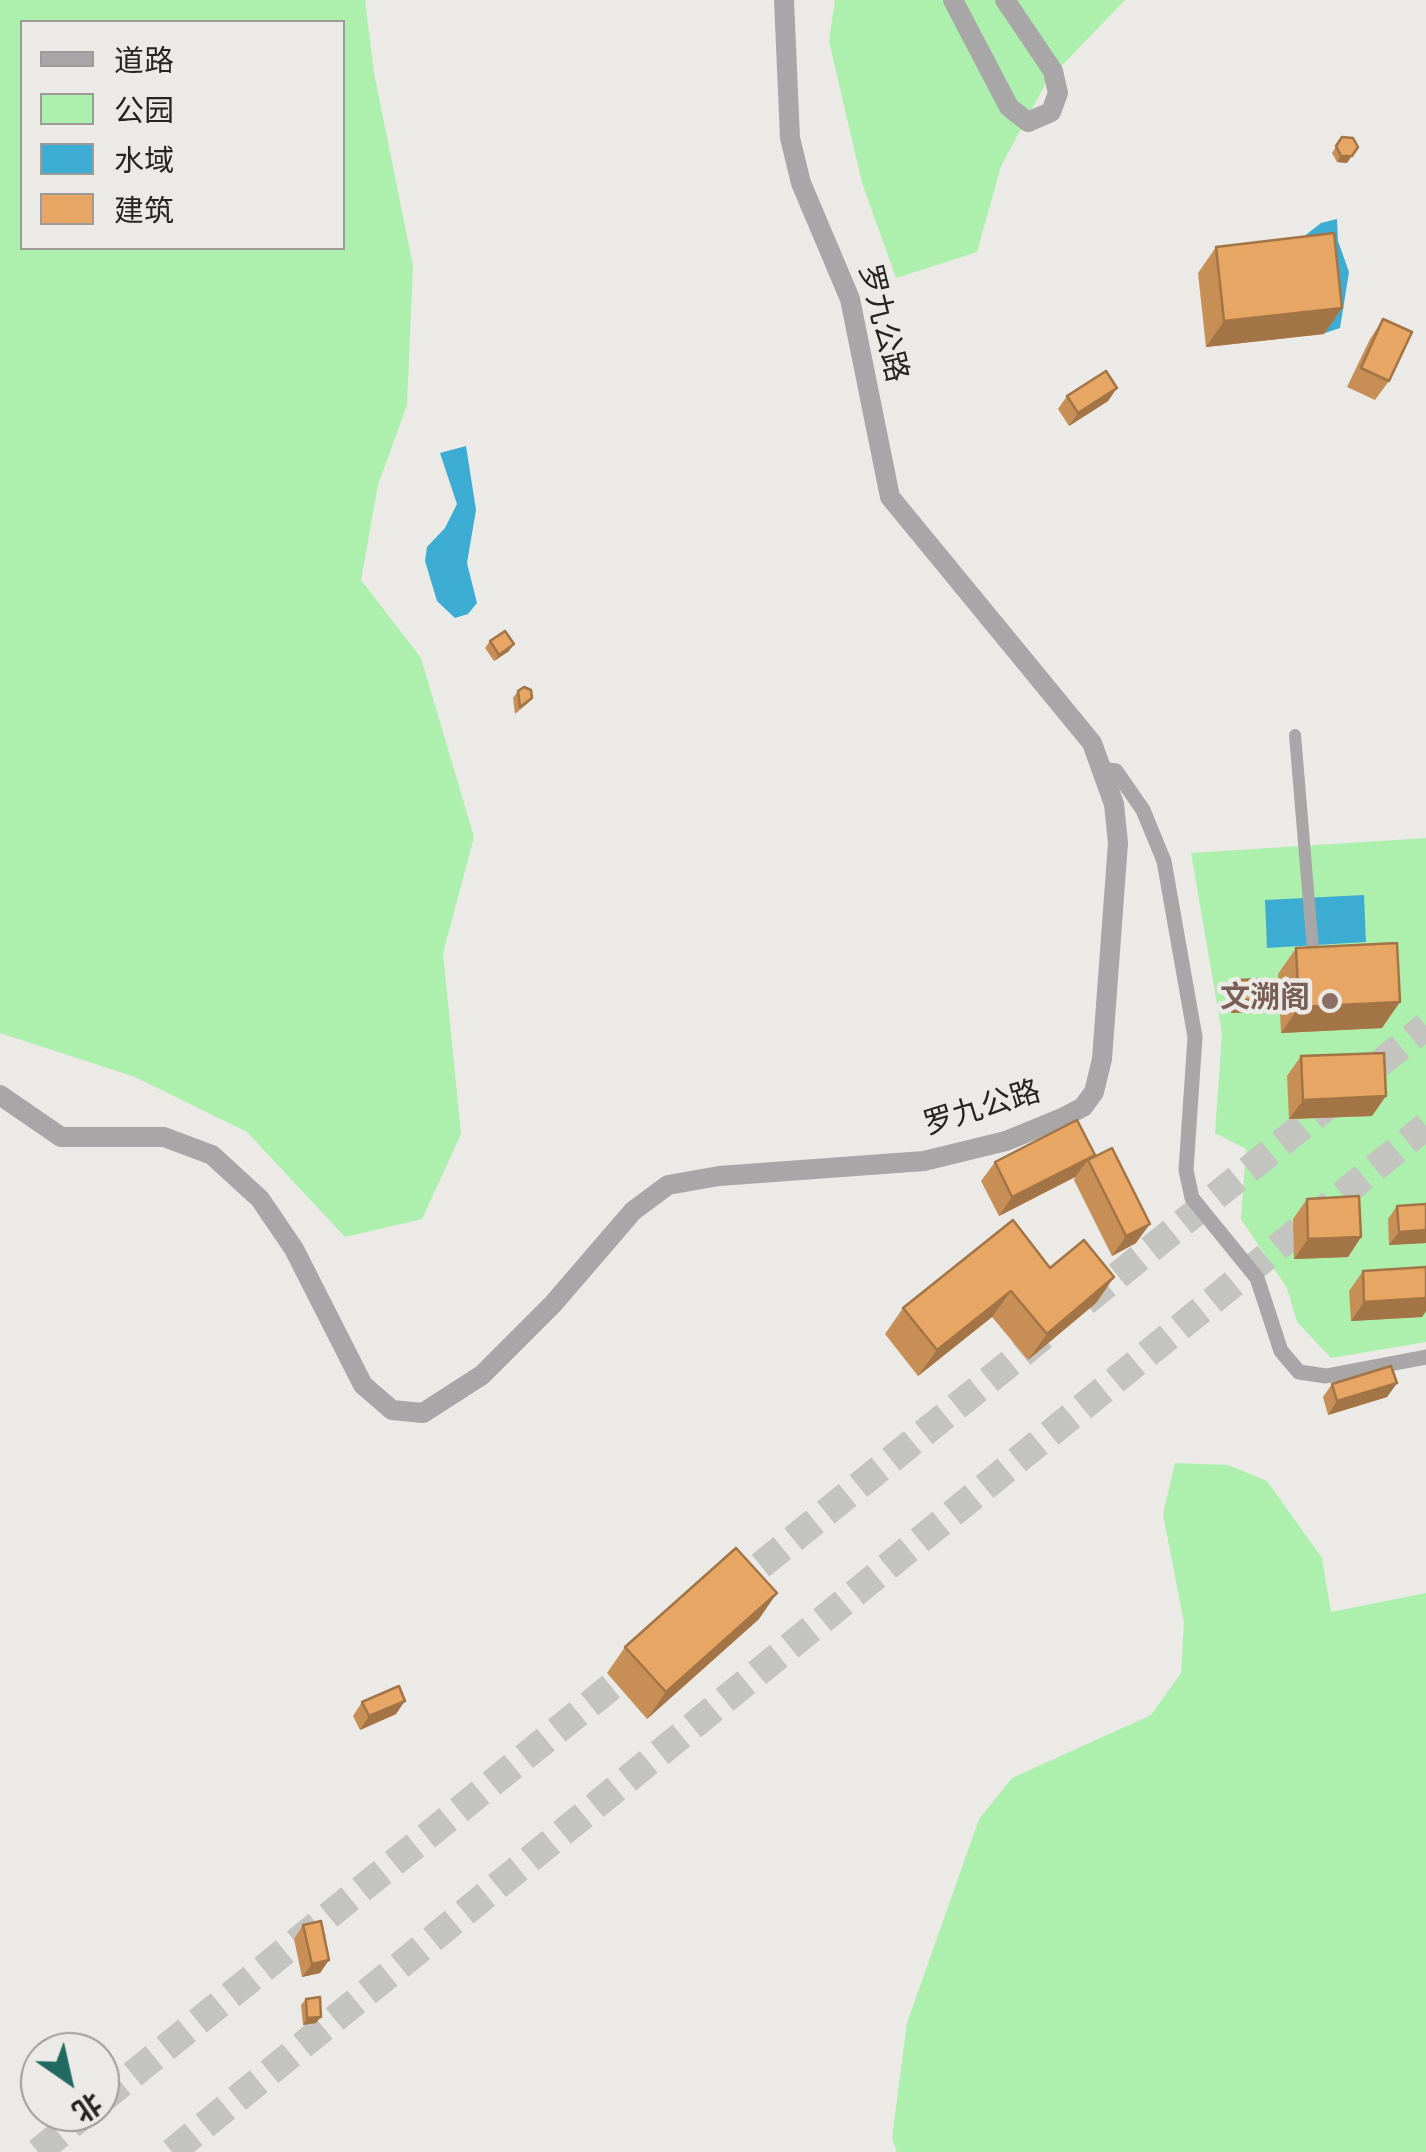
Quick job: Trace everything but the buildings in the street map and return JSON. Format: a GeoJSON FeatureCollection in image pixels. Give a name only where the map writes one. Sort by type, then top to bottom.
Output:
{"type":"FeatureCollection","features":[{"type":"Feature","properties":{"kind":"street","name":"罗九公路"},"geometry":{"type":"LineString","coordinates":[[0,1095],[61,1137],[164,1136],[212,1155],[260,1199],[294,1249],[363,1385],[392,1410],[423,1412],[482,1375],[553,1304],[633,1212],[668,1185],[719,1176],[924,1161],[1006,1141],[1083,1107],[1094,1092],[1102,1059],[1118,843],[1114,804],[1092,744],[890,497],[850,299],[801,183],[790,138],[784,0]]}},
{"type":"Feature","properties":{"kind":"street"},"geometry":{"type":"LineString","coordinates":[[953,0],[1009,108],[1028,122],[1050,112],[1058,93],[1053,71],[1006,0]]}},
{"type":"Feature","properties":{"kind":"street"},"geometry":{"type":"LineString","coordinates":[[1295,735],[1313,957]]}},
{"type":"Feature","properties":{"kind":"street"},"geometry":{"type":"LineString","coordinates":[[1102,768],[1116,771],[1144,810],[1164,861],[1195,1038],[1186,1170],[1192,1198],[1256,1278],[1281,1351],[1298,1372],[1326,1376],[1426,1357]]}},
{"type":"Feature","properties":{"kind":"green space"},"geometry":{"type":"Polygon","coordinates":[[[0,0],[365,0],[374,73],[413,266],[407,405],[378,485],[361,580],[421,658],[474,837],[443,953],[461,1134],[422,1219],[345,1237],[247,1132],[135,1077],[0,1033],[0,0]]]}},
{"type":"Feature","properties":{"kind":"green space"},"geometry":{"type":"Polygon","coordinates":[[[835,0],[1125,0],[1047,81],[1001,166],[977,252],[896,278],[862,183],[829,41],[835,0]]]}},
{"type":"Feature","properties":{"kind":"green space"},"geometry":{"type":"Polygon","coordinates":[[[1426,838],[1426,1342],[1331,1358],[1297,1322],[1287,1288],[1241,1219],[1246,1149],[1215,1133],[1222,1033],[1191,853],[1426,838]]]}},
{"type":"Feature","properties":{"kind":"green space"},"geometry":{"type":"Polygon","coordinates":[[[1175,1463],[1228,1465],[1267,1481],[1322,1558],[1331,1612],[1426,1593],[1426,2152],[897,2152],[892,2138],[907,2023],[979,1819],[1012,1778],[1151,1715],[1181,1673],[1184,1623],[1163,1514],[1175,1463]]]}},
{"type":"Feature","properties":{"kind":"water"},"geometry":{"type":"Polygon","coordinates":[[[1337,219],[1338,241],[1349,272],[1340,328],[1325,333],[1318,257],[1298,241],[1321,223],[1337,219]]]}},
{"type":"Feature","properties":{"kind":"water"},"geometry":{"type":"Polygon","coordinates":[[[466,446],[476,510],[467,563],[477,603],[468,614],[455,618],[437,601],[425,561],[427,547],[445,528],[457,504],[440,453],[466,446]]]}},
{"type":"Feature","properties":{"kind":"water"},"geometry":{"type":"Polygon","coordinates":[[[1364,895],[1366,942],[1267,948],[1265,900],[1364,895]]]}},
{"type":"Feature","properties":{"kind":"tunnel"},"geometry":{"type":"LineString","coordinates":[[1085,1302],[1426,1026]]}},
{"type":"Feature","properties":{"kind":"tunnel"},"geometry":{"type":"LineString","coordinates":[[172,2152],[1426,1126]]}},
{"type":"Feature","properties":{"kind":"tunnel"},"geometry":{"type":"LineString","coordinates":[[728,1592],[1052,1329]]}},
{"type":"Feature","properties":{"kind":"tunnel"},"geometry":{"type":"LineString","coordinates":[[120,2085],[644,1660]]}},
{"type":"Feature","properties":{"kind":"tunnel"},"geometry":{"type":"LineString","coordinates":[[38,2152],[62,2132]]}},
{"type":"Feature","properties":{"kind":"place","name":"文溯阁"},"geometry":{"type":"Point","coordinates":[1330,1001]}}]}
